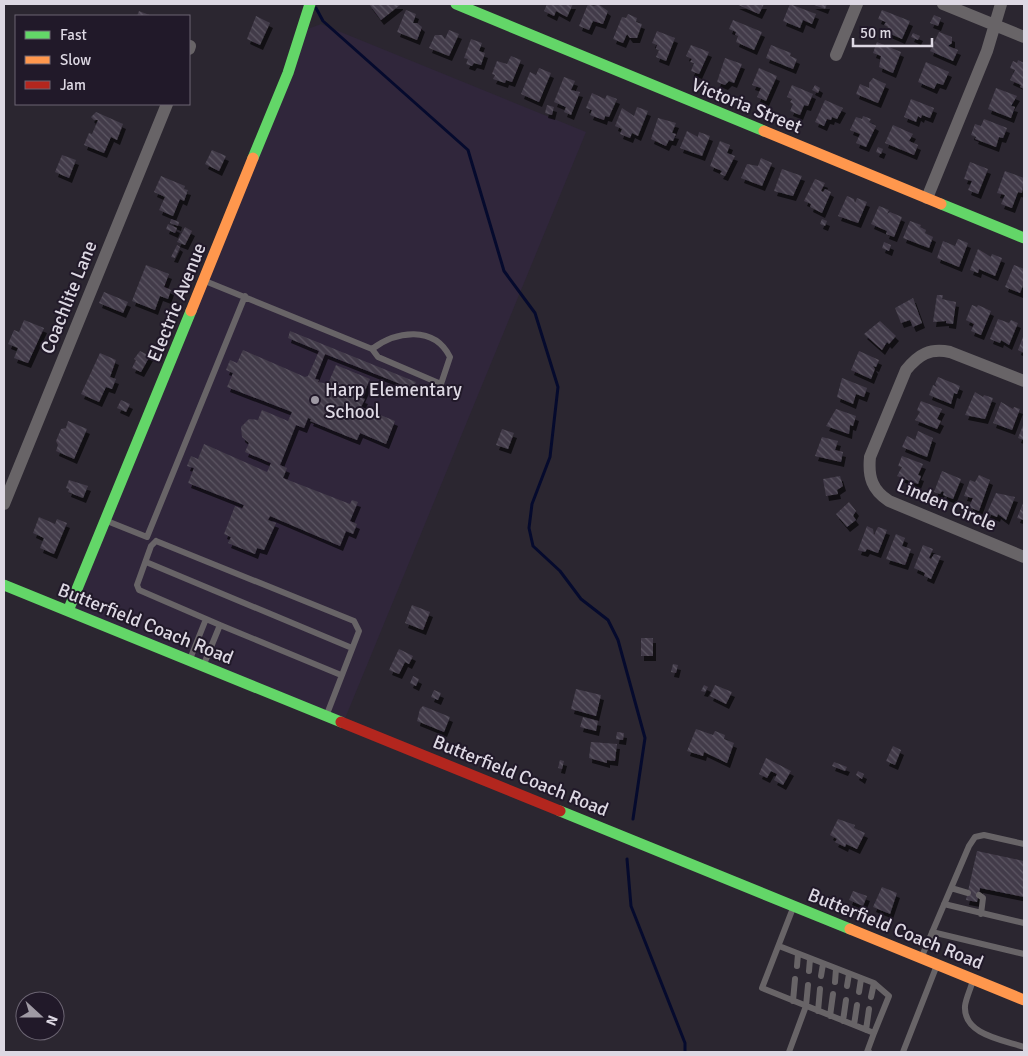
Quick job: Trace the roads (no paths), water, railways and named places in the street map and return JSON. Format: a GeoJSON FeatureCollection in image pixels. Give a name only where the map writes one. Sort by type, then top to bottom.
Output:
{"type":"FeatureCollection","features":[{"type":"Feature","properties":{"kind":"street","name":"Electric Avenue"},"geometry":{"type":"LineString","coordinates":[[68,611],[203,280],[302,31],[310,4]]}},
{"type":"Feature","properties":{"kind":"street","name":"Victoria Street"},"geometry":{"type":"LineString","coordinates":[[456,4],[1024,238]]}},
{"type":"Feature","properties":{"kind":"street"},"geometry":{"type":"LineString","coordinates":[[836,55],[857,4]]}},
{"type":"Feature","properties":{"kind":"street"},"geometry":{"type":"LineString","coordinates":[[943,4],[1024,37]]}},
{"type":"Feature","properties":{"kind":"street"},"geometry":{"type":"LineString","coordinates":[[927,198],[987,51],[1001,4]]}},
{"type":"Feature","properties":{"kind":"street","name":"Coachlite Lane"},"geometry":{"type":"LineString","coordinates":[[4,504],[167,105]]}},
{"type":"Feature","properties":{"kind":"street","name":"Linden Circle"},"geometry":{"type":"LineString","coordinates":[[1024,381],[950,352],[938,349],[925,352],[914,360],[906,370],[870,457],[869,471],[872,484],[878,494],[889,501],[1024,558]]}},
{"type":"Feature","properties":{"kind":"street","name":"Butterfield Coach Road"},"geometry":{"type":"LineString","coordinates":[[4,585],[326,714],[1024,1000]]}},
{"type":"Feature","properties":{"kind":"lane"},"geometry":{"type":"LineString","coordinates":[[203,280],[372,350],[378,357],[441,384],[450,357],[446,348],[437,341],[411,333],[398,335],[372,350]]}},
{"type":"Feature","properties":{"kind":"lane"},"geometry":{"type":"LineString","coordinates":[[105,520],[147,537],[245,296]]}},
{"type":"Feature","properties":{"kind":"lane"},"geometry":{"type":"LineString","coordinates":[[152,524],[156,541],[137,585],[139,590],[341,675]]}},
{"type":"Feature","properties":{"kind":"lane"},"geometry":{"type":"LineString","coordinates":[[156,541],[354,622],[359,631],[326,714]]}},
{"type":"Feature","properties":{"kind":"lane"},"geometry":{"type":"LineString","coordinates":[[146,562],[352,648]]}},
{"type":"Feature","properties":{"kind":"lane"},"geometry":{"type":"LineString","coordinates":[[190,660],[206,619]]}},
{"type":"Feature","properties":{"kind":"lane"},"geometry":{"type":"LineString","coordinates":[[204,665],[220,624]]}},
{"type":"Feature","properties":{"kind":"lane"},"geometry":{"type":"LineString","coordinates":[[921,958],[975,836],[984,835],[1024,844]]}},
{"type":"Feature","properties":{"kind":"lane"},"geometry":{"type":"LineString","coordinates":[[951,888],[968,893]]}},
{"type":"Feature","properties":{"kind":"lane"},"geometry":{"type":"LineString","coordinates":[[979,895],[983,898],[981,914]]}},
{"type":"Feature","properties":{"kind":"lane"},"geometry":{"type":"LineString","coordinates":[[944,904],[1024,923]]}},
{"type":"Feature","properties":{"kind":"lane"},"geometry":{"type":"LineString","coordinates":[[794,906],[762,988],[874,1033]]}},
{"type":"Feature","properties":{"kind":"lane"},"geometry":{"type":"LineString","coordinates":[[932,932],[1024,954]]}},
{"type":"Feature","properties":{"kind":"lane"},"geometry":{"type":"LineString","coordinates":[[779,946],[874,983],[889,996],[867,1052],[869,1052]]}},
{"type":"Feature","properties":{"kind":"lane"},"geometry":{"type":"LineString","coordinates":[[797,966],[798,954]]}},
{"type":"Feature","properties":{"kind":"lane"},"geometry":{"type":"LineString","coordinates":[[809,971],[810,959]]}},
{"type":"Feature","properties":{"kind":"lane"},"geometry":{"type":"LineString","coordinates":[[821,976],[822,964]]}},
{"type":"Feature","properties":{"kind":"lane"},"geometry":{"type":"LineString","coordinates":[[902,1052],[937,964]]}},
{"type":"Feature","properties":{"kind":"lane"},"geometry":{"type":"LineString","coordinates":[[835,982],[836,969]]}},
{"type":"Feature","properties":{"kind":"lane"},"geometry":{"type":"LineString","coordinates":[[847,986],[849,974]]}},
{"type":"Feature","properties":{"kind":"lane"},"geometry":{"type":"LineString","coordinates":[[859,992],[861,978]]}},
{"type":"Feature","properties":{"kind":"lane"},"geometry":{"type":"LineString","coordinates":[[793,1001],[795,979]]}},
{"type":"Feature","properties":{"kind":"lane"},"geometry":{"type":"LineString","coordinates":[[974,979],[965,1006],[966,1020],[984,1034],[1024,1047]]}},
{"type":"Feature","properties":{"kind":"lane"},"geometry":{"type":"LineString","coordinates":[[871,997],[874,983]]}},
{"type":"Feature","properties":{"kind":"lane"},"geometry":{"type":"LineString","coordinates":[[789,1052],[806,1006],[808,985]]}},
{"type":"Feature","properties":{"kind":"lane"},"geometry":{"type":"LineString","coordinates":[[818,1011],[820,989]]}},
{"type":"Feature","properties":{"kind":"lane"},"geometry":{"type":"LineString","coordinates":[[830,1016],[833,994]]}},
{"type":"Feature","properties":{"kind":"lane"},"geometry":{"type":"LineString","coordinates":[[843,1021],[846,1000]]}},
{"type":"Feature","properties":{"kind":"lane"},"geometry":{"type":"LineString","coordinates":[[854,1025],[857,1005]]}},
{"type":"Feature","properties":{"kind":"lane"},"geometry":{"type":"LineString","coordinates":[[866,1030],[870,1009]]}},
{"type":"Feature","properties":{"kind":"waterway"},"geometry":{"type":"LineString","coordinates":[[316,8],[323,21],[468,150],[504,271],[535,313],[558,387],[550,457],[532,504],[529,528],[533,546],[560,571],[581,599],[608,620],[618,640],[645,738],[633,819]]}},
{"type":"Feature","properties":{"kind":"waterway"},"geometry":{"type":"LineString","coordinates":[[627,859],[631,906],[685,1043],[685,1052]]}},
{"type":"Feature","properties":{"kind":"place","name":"Harp Elementary School"},"geometry":{"type":"Point","coordinates":[315,400]}}]}
